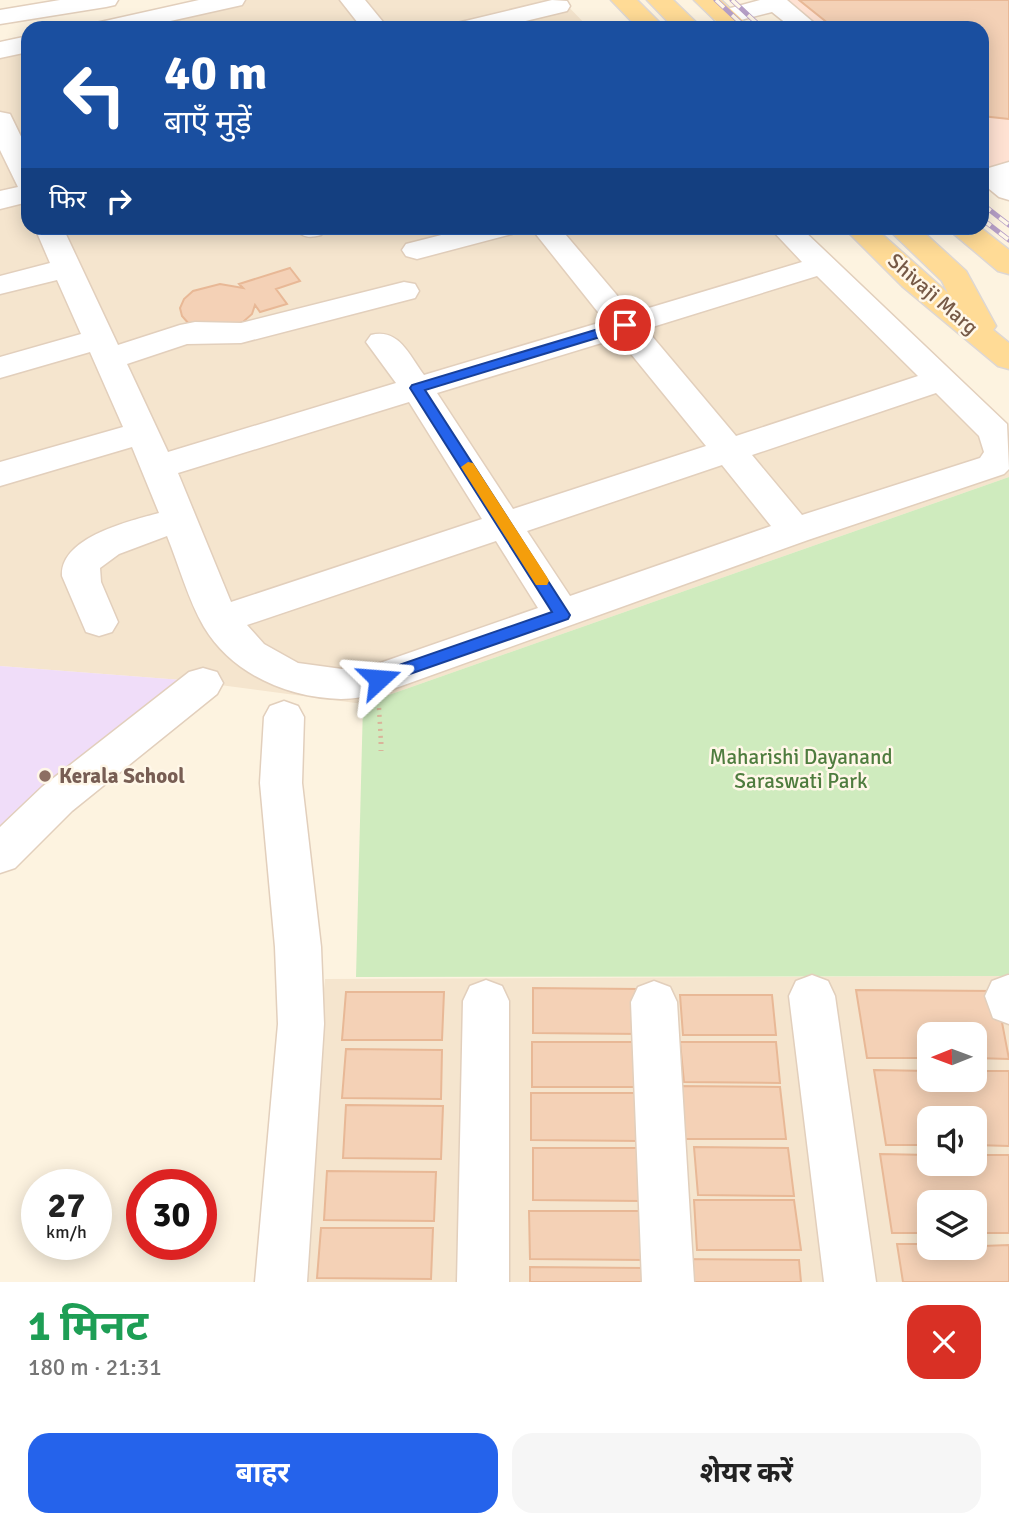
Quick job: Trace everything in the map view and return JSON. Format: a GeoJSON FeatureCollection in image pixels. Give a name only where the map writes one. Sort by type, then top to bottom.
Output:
{"type":"FeatureCollection","features":[{"type":"Feature","properties":{"kind":"main road"},"geometry":{"type":"LineString","coordinates":[[623,0],[645,21]]}},
{"type":"Feature","properties":{"kind":"main road"},"geometry":{"type":"LineString","coordinates":[[659,0],[682,21]]}},
{"type":"Feature","properties":{"kind":"main road","name":"Shivaji Marg"},"geometry":{"type":"LineString","coordinates":[[866,235],[912,280],[997,349]]}},
{"type":"Feature","properties":{"kind":"main road"},"geometry":{"type":"LineString","coordinates":[[910,235],[955,277],[997,349]]}},
{"type":"Feature","properties":{"kind":"main road"},"geometry":{"type":"LineString","coordinates":[[973,235],[1009,265]]}},
{"type":"Feature","properties":{"kind":"street"},"geometry":{"type":"LineString","coordinates":[[0,18],[106,0]]}},
{"type":"Feature","properties":{"kind":"street"},"geometry":{"type":"LineString","coordinates":[[172,21],[233,0]]}},
{"type":"Feature","properties":{"kind":"street"},"geometry":{"type":"LineString","coordinates":[[352,0],[369,21]]}},
{"type":"Feature","properties":{"kind":"street"},"geometry":{"type":"LineString","coordinates":[[723,15],[774,2],[798,21]]}},
{"type":"Feature","properties":{"kind":"street"},"geometry":{"type":"LineString","coordinates":[[501,21],[561,9]]}},
{"type":"Feature","properties":{"kind":"street"},"geometry":{"type":"LineString","coordinates":[[0,50],[21,46]]}},
{"type":"Feature","properties":{"kind":"street"},"geometry":{"type":"LineString","coordinates":[[9,135],[21,164]]}},
{"type":"Feature","properties":{"kind":"street"},"geometry":{"type":"LineString","coordinates":[[0,200],[21,195]]}},
{"type":"Feature","properties":{"kind":"street"},"geometry":{"type":"LineString","coordinates":[[52,235],[158,467],[219,620],[250,654],[290,677],[342,684],[379,679],[795,531],[992,466],[1002,454],[995,432],[792,235]]}},
{"type":"Feature","properties":{"kind":"street"},"geometry":{"type":"LineString","coordinates":[[417,250],[475,235]]}},
{"type":"Feature","properties":{"kind":"street"},"geometry":{"type":"LineString","coordinates":[[550,235],[795,531]]}},
{"type":"Feature","properties":{"kind":"street"},"geometry":{"type":"LineString","coordinates":[[158,467],[823,265]]}},
{"type":"Feature","properties":{"kind":"street"},"geometry":{"type":"LineString","coordinates":[[0,285],[67,268]]}},
{"type":"Feature","properties":{"kind":"street"},"geometry":{"type":"LineString","coordinates":[[0,368],[195,332],[241,333],[404,291]]}},
{"type":"Feature","properties":{"kind":"street"},"geometry":{"type":"LineString","coordinates":[[382,342],[417,388],[562,615]]}},
{"type":"Feature","properties":{"kind":"street"},"geometry":{"type":"LineString","coordinates":[[219,620],[940,380]]}},
{"type":"Feature","properties":{"kind":"street"},"geometry":{"type":"LineString","coordinates":[[0,474],[142,433]]}},
{"type":"Feature","properties":{"kind":"street"},"geometry":{"type":"LineString","coordinates":[[99,622],[80,573],[82,564],[90,554],[125,537],[179,520]]}},
{"type":"Feature","properties":{"kind":"street"},"geometry":{"type":"LineString","coordinates":[[0,855],[57,799],[203,683]]}},
{"type":"Feature","properties":{"kind":"street"},"geometry":{"type":"LineString","coordinates":[[282,1282],[301,1024],[298,947],[281,783],[284,717]]}},
{"type":"Feature","properties":{"kind":"street"},"geometry":{"type":"LineString","coordinates":[[812,996],[850,1282]]}},
{"type":"Feature","properties":{"kind":"street"},"geometry":{"type":"LineString","coordinates":[[483,1282],[486,1001]]}},
{"type":"Feature","properties":{"kind":"street"},"geometry":{"type":"LineString","coordinates":[[654,1002],[668,1282]]}},
{"type":"Feature","properties":{"kind":"path"},"geometry":{"type":"LineString","coordinates":[[379,679],[381,751]]}},
{"type":"Feature","properties":{"kind":"shaded area"},"geometry":{"type":"Polygon","coordinates":[[[202,0],[562,0],[582,21],[109,21],[202,0]]]}},
{"type":"Feature","properties":{"kind":"shaded area"},"geometry":{"type":"Polygon","coordinates":[[[756,0],[1009,0],[1009,195],[989,179],[989,21],[784,21],[756,0]]]}},
{"type":"Feature","properties":{"kind":"shaded area"},"geometry":{"type":"Polygon","coordinates":[[[21,40],[21,235],[792,235],[1009,457],[1009,477],[363,704],[182,680],[0,666],[0,43],[21,40]]]}},
{"type":"Feature","properties":{"kind":"shaded area","name":"Kerala School"},"geometry":{"type":"Polygon","coordinates":[[[0,666],[182,680],[0,872],[0,666]]]}},
{"type":"Feature","properties":{"kind":"shaded area"},"geometry":{"type":"Polygon","coordinates":[[[1009,976],[1009,1282],[294,1282],[325,979],[1009,976]]]}},
{"type":"Feature","properties":{"kind":"green space","name":"Maharishi Dayanand Saraswati Park"},"geometry":{"type":"Polygon","coordinates":[[[1009,477],[1009,976],[356,977],[363,704],[1009,477]]]}},
{"type":"Feature","properties":{"kind":"building"},"geometry":{"type":"Polygon","coordinates":[[[799,0],[1009,0],[1009,119],[989,117],[989,21],[825,21],[799,0]]]}},
{"type":"Feature","properties":{"kind":"building"},"geometry":{"type":"Polygon","coordinates":[[[290,268],[300,281],[276,289],[287,304],[260,312],[255,305],[252,314],[243,322],[230,327],[189,324],[182,316],[180,308],[184,299],[193,291],[220,284],[243,288],[239,284],[290,268]]]}},
{"type":"Feature","properties":{"kind":"building"},"geometry":{"type":"Polygon","coordinates":[[[533,988],[639,989],[641,1034],[533,1033],[533,988]]]}},
{"type":"Feature","properties":{"kind":"building"},"geometry":{"type":"Polygon","coordinates":[[[856,990],[996,991],[1009,1059],[987,1058],[987,1022],[917,1022],[917,1058],[867,1058],[856,990]]]}},
{"type":"Feature","properties":{"kind":"building"},"geometry":{"type":"Polygon","coordinates":[[[346,992],[444,992],[442,1040],[342,1040],[346,992]]]}},
{"type":"Feature","properties":{"kind":"building"},"geometry":{"type":"Polygon","coordinates":[[[680,995],[772,995],[776,1035],[683,1035],[680,995]]]}},
{"type":"Feature","properties":{"kind":"building"},"geometry":{"type":"Polygon","coordinates":[[[532,1042],[639,1042],[642,1087],[532,1087],[532,1042]]]}},
{"type":"Feature","properties":{"kind":"building"},"geometry":{"type":"Polygon","coordinates":[[[680,1042],[776,1042],[780,1083],[684,1082],[680,1042]]]}},
{"type":"Feature","properties":{"kind":"building"},"geometry":{"type":"Polygon","coordinates":[[[346,1049],[442,1050],[441,1099],[342,1098],[346,1049]]]}},
{"type":"Feature","properties":{"kind":"building"},"geometry":{"type":"Polygon","coordinates":[[[874,1070],[917,1071],[917,1092],[987,1092],[987,1071],[1009,1071],[1009,1146],[987,1145],[987,1106],[917,1106],[917,1145],[886,1145],[874,1070]]]}},
{"type":"Feature","properties":{"kind":"building"},"geometry":{"type":"Polygon","coordinates":[[[674,1086],[780,1087],[786,1139],[677,1139],[674,1086]]]}},
{"type":"Feature","properties":{"kind":"building"},"geometry":{"type":"Polygon","coordinates":[[[531,1093],[640,1093],[642,1141],[531,1140],[531,1093]]]}},
{"type":"Feature","properties":{"kind":"building"},"geometry":{"type":"Polygon","coordinates":[[[346,1105],[443,1106],[441,1159],[343,1158],[346,1105]]]}},
{"type":"Feature","properties":{"kind":"building"},"geometry":{"type":"Polygon","coordinates":[[[694,1147],[788,1148],[794,1196],[698,1195],[694,1147]]]}},
{"type":"Feature","properties":{"kind":"building"},"geometry":{"type":"Polygon","coordinates":[[[533,1148],[638,1148],[641,1201],[533,1200],[533,1148]]]}},
{"type":"Feature","properties":{"kind":"building"},"geometry":{"type":"Polygon","coordinates":[[[880,1154],[917,1155],[917,1176],[987,1176],[987,1155],[1009,1155],[1009,1233],[987,1233],[987,1190],[917,1190],[917,1233],[892,1233],[880,1154]]]}},
{"type":"Feature","properties":{"kind":"building"},"geometry":{"type":"Polygon","coordinates":[[[327,1171],[436,1172],[434,1221],[324,1220],[327,1171]]]}},
{"type":"Feature","properties":{"kind":"building"},"geometry":{"type":"Polygon","coordinates":[[[694,1200],[794,1200],[801,1250],[697,1250],[694,1200]]]}},
{"type":"Feature","properties":{"kind":"building"},"geometry":{"type":"Polygon","coordinates":[[[529,1211],[642,1211],[645,1260],[530,1259],[529,1211]]]}},
{"type":"Feature","properties":{"kind":"building"},"geometry":{"type":"Polygon","coordinates":[[[321,1228],[433,1228],[431,1279],[317,1278],[321,1228]]]}},
{"type":"Feature","properties":{"kind":"building"},"geometry":{"type":"Polygon","coordinates":[[[897,1244],[917,1244],[917,1260],[987,1260],[987,1246],[1009,1245],[1009,1282],[903,1282],[897,1244]]]}},
{"type":"Feature","properties":{"kind":"building"},"geometry":{"type":"Polygon","coordinates":[[[676,1259],[799,1260],[801,1282],[678,1282],[676,1259]]]}},
{"type":"Feature","properties":{"kind":"building"},"geometry":{"type":"Polygon","coordinates":[[[530,1267],[643,1268],[644,1282],[530,1282],[530,1267]]]}},
{"type":"Feature","properties":{"kind":"railway"},"geometry":{"type":"LineString","coordinates":[[716,0],[738,21]]}},
{"type":"Feature","properties":{"kind":"railway"},"geometry":{"type":"LineString","coordinates":[[732,0],[754,21]]}},
{"type":"Feature","properties":{"kind":"railway"},"geometry":{"type":"LineString","coordinates":[[989,209],[1009,225]]}},
{"type":"Feature","properties":{"kind":"railway"},"geometry":{"type":"LineString","coordinates":[[989,224],[1009,240]]}},
{"type":"Feature","properties":{"kind":"slow traffic"},"geometry":{"type":"LineString","coordinates":[[468,467],[541,581]]}},
{"type":"Feature","properties":{"kind":"place","name":"Kerala School"},"geometry":{"type":"Point","coordinates":[45,776]}},
{"type":"Feature","properties":{"kind":"route"},"geometry":{"type":"LineString","coordinates":[[379,679],[562,615],[417,388],[625,325]]}}]}
